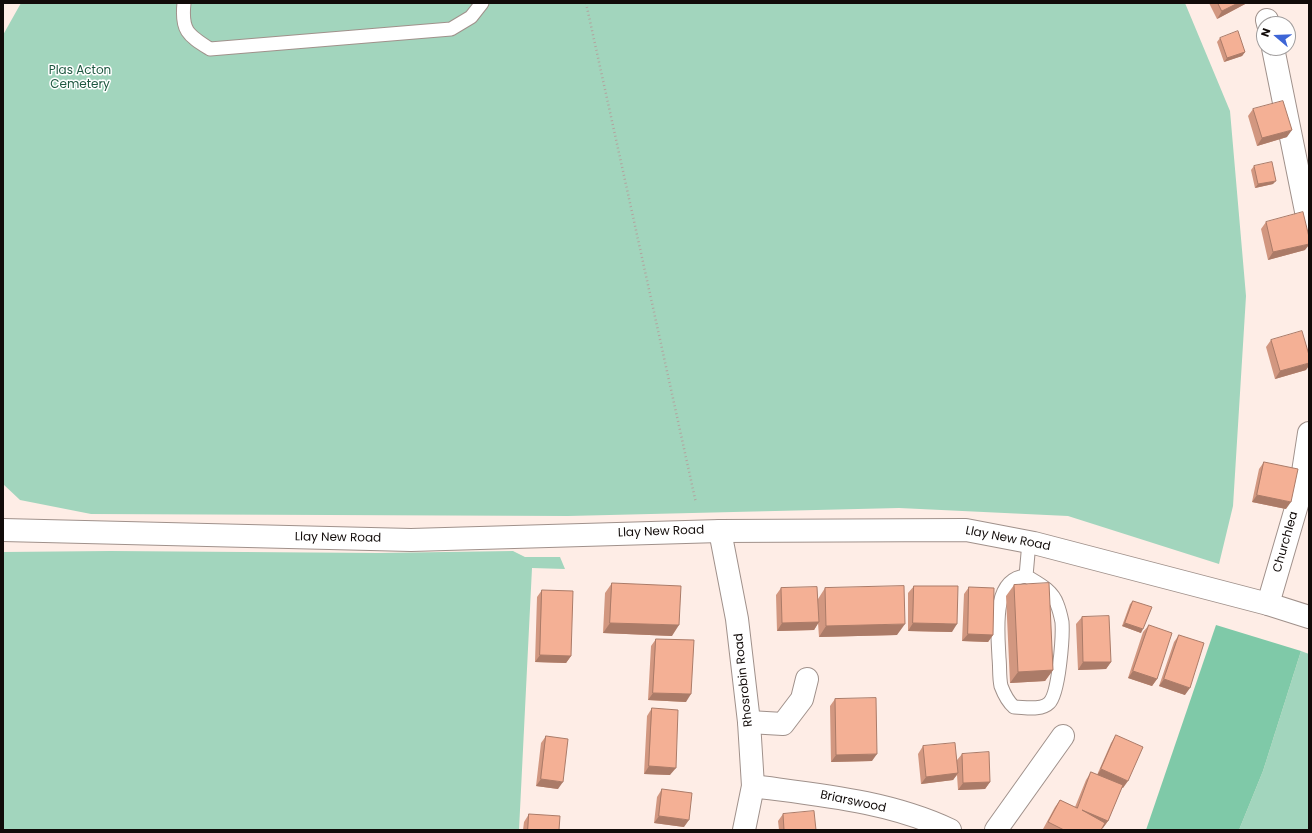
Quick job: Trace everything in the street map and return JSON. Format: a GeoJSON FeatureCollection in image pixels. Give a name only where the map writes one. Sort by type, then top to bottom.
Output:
{"type":"FeatureCollection","features":[{"type":"Feature","properties":{"kind":"main road"},"geometry":{"type":"LineString","coordinates":[[1275,56],[1309,226]]}},
{"type":"Feature","properties":{"kind":"main road","name":"Churchlea"},"geometry":{"type":"LineString","coordinates":[[1268,604],[1299,498],[1309,433]]}},
{"type":"Feature","properties":{"kind":"main road","name":"Llay New Road"},"geometry":{"type":"LineString","coordinates":[[3,530],[411,540],[720,531],[966,530],[1029,542],[1268,604],[1309,617]]}},
{"type":"Feature","properties":{"kind":"main road","name":"Rhosrobin Road"},"geometry":{"type":"LineString","coordinates":[[720,531],[737,619],[749,722],[753,786],[744,830]]}},
{"type":"Feature","properties":{"kind":"main road"},"geometry":{"type":"LineString","coordinates":[[749,722],[783,724],[802,699],[807,679]]}},
{"type":"Feature","properties":{"kind":"main road"},"geometry":{"type":"LineString","coordinates":[[996,830],[1063,736]]}},
{"type":"Feature","properties":{"kind":"main road","name":"Briarswood"},"geometry":{"type":"LineString","coordinates":[[753,786],[841,798],[927,819],[950,830]]}},
{"type":"Feature","properties":{"kind":"lane"},"geometry":{"type":"LineString","coordinates":[[184,3],[182,19],[190,37],[210,48],[451,29],[471,18],[482,3]]}},
{"type":"Feature","properties":{"kind":"lane"},"geometry":{"type":"LineString","coordinates":[[1026,576],[1029,542]]}},
{"type":"Feature","properties":{"kind":"lane"},"geometry":{"type":"LineString","coordinates":[[1026,576],[1047,588],[1057,603],[1062,622],[1060,661],[1054,697],[1049,704],[1036,708],[1014,707],[1007,701],[1001,685],[997,625],[1000,599],[1005,589],[1018,577],[1026,576]]}},
{"type":"Feature","properties":{"kind":"path"},"geometry":{"type":"LineString","coordinates":[[586,3],[696,504]]}},
{"type":"Feature","properties":{"kind":"green space","name":"Plas Acton Cemetery"},"geometry":{"type":"Polygon","coordinates":[[[21,3],[1185,3],[1230,111],[1246,296],[1233,506],[1219,564],[1068,516],[899,508],[568,516],[91,514],[20,500],[3,484],[3,35],[21,3]]]}},
{"type":"Feature","properties":{"kind":"green space"},"geometry":{"type":"Polygon","coordinates":[[[111,551],[378,553],[513,551],[525,557],[560,557],[565,569],[532,568],[519,830],[3,830],[3,552],[111,551]]]}},
{"type":"Feature","properties":{"kind":"green space"},"geometry":{"type":"Polygon","coordinates":[[[1216,625],[1301,651],[1263,771],[1239,830],[1146,830],[1216,625]]]}},
{"type":"Feature","properties":{"kind":"green space"},"geometry":{"type":"Polygon","coordinates":[[[1301,651],[1309,654],[1309,830],[1239,830],[1263,771],[1301,651]]]}},
{"type":"Feature","properties":{"kind":"building"},"geometry":{"type":"Polygon","coordinates":[[[1218,3],[1238,3],[1222,11],[1218,3]]]}},
{"type":"Feature","properties":{"kind":"building"},"geometry":{"type":"Polygon","coordinates":[[[1238,31],[1245,52],[1227,58],[1220,38],[1238,31]]]}},
{"type":"Feature","properties":{"kind":"building"},"geometry":{"type":"Polygon","coordinates":[[[1283,101],[1292,130],[1262,138],[1253,109],[1283,101]]]}},
{"type":"Feature","properties":{"kind":"building"},"geometry":{"type":"Polygon","coordinates":[[[1272,162],[1276,181],[1258,184],[1254,166],[1272,162]]]}},
{"type":"Feature","properties":{"kind":"building"},"geometry":{"type":"Polygon","coordinates":[[[1303,212],[1309,237],[1309,244],[1273,252],[1266,222],[1303,212]]]}},
{"type":"Feature","properties":{"kind":"building"},"geometry":{"type":"Polygon","coordinates":[[[1302,331],[1309,355],[1309,363],[1280,371],[1271,340],[1302,331]]]}},
{"type":"Feature","properties":{"kind":"building"},"geometry":{"type":"Polygon","coordinates":[[[1264,462],[1298,469],[1291,502],[1257,495],[1264,462]]]}},
{"type":"Feature","properties":{"kind":"building"},"geometry":{"type":"Polygon","coordinates":[[[612,583],[681,586],[679,625],[610,623],[612,583]]]}},
{"type":"Feature","properties":{"kind":"building"},"geometry":{"type":"Polygon","coordinates":[[[1049,583],[1053,670],[1018,672],[1014,585],[1049,583]]]}},
{"type":"Feature","properties":{"kind":"building"},"geometry":{"type":"Polygon","coordinates":[[[904,586],[905,624],[826,626],[825,588],[904,586]]]}},
{"type":"Feature","properties":{"kind":"building"},"geometry":{"type":"Polygon","coordinates":[[[914,586],[958,586],[957,624],[913,623],[914,586]]]}},
{"type":"Feature","properties":{"kind":"building"},"geometry":{"type":"Polygon","coordinates":[[[817,587],[819,622],[782,623],[781,588],[817,587]]]}},
{"type":"Feature","properties":{"kind":"building"},"geometry":{"type":"Polygon","coordinates":[[[969,587],[994,588],[993,635],[968,634],[969,587]]]}},
{"type":"Feature","properties":{"kind":"building"},"geometry":{"type":"Polygon","coordinates":[[[542,590],[573,591],[571,656],[540,655],[542,590]]]}},
{"type":"Feature","properties":{"kind":"building"},"geometry":{"type":"Polygon","coordinates":[[[1133,601],[1152,607],[1143,629],[1125,623],[1133,601]]]}},
{"type":"Feature","properties":{"kind":"building"},"geometry":{"type":"Polygon","coordinates":[[[1109,616],[1111,662],[1083,662],[1082,617],[1109,616]]]}},
{"type":"Feature","properties":{"kind":"building"},"geometry":{"type":"Polygon","coordinates":[[[1149,625],[1172,633],[1157,679],[1133,671],[1149,625]]]}},
{"type":"Feature","properties":{"kind":"building"},"geometry":{"type":"Polygon","coordinates":[[[1179,635],[1204,643],[1190,688],[1164,679],[1179,635]]]}},
{"type":"Feature","properties":{"kind":"building"},"geometry":{"type":"Polygon","coordinates":[[[656,639],[694,640],[691,694],[653,693],[656,639]]]}},
{"type":"Feature","properties":{"kind":"building"},"geometry":{"type":"Polygon","coordinates":[[[876,698],[877,754],[836,755],[835,699],[876,698]]]}},
{"type":"Feature","properties":{"kind":"building"},"geometry":{"type":"Polygon","coordinates":[[[652,708],[678,710],[676,768],[649,766],[652,708]]]}},
{"type":"Feature","properties":{"kind":"building"},"geometry":{"type":"Polygon","coordinates":[[[1116,735],[1143,747],[1128,781],[1101,769],[1116,735]]]}},
{"type":"Feature","properties":{"kind":"building"},"geometry":{"type":"Polygon","coordinates":[[[546,736],[568,739],[563,782],[541,779],[546,736]]]}},
{"type":"Feature","properties":{"kind":"building"},"geometry":{"type":"Polygon","coordinates":[[[955,743],[958,773],[926,777],[923,746],[955,743]]]}},
{"type":"Feature","properties":{"kind":"building"},"geometry":{"type":"Polygon","coordinates":[[[989,752],[990,782],[963,783],[962,754],[989,752]]]}},
{"type":"Feature","properties":{"kind":"building"},"geometry":{"type":"Polygon","coordinates":[[[1091,772],[1123,785],[1108,821],[1082,810],[1105,823],[1101,830],[1064,830],[1048,822],[1060,800],[1077,808],[1091,772]]]}},
{"type":"Feature","properties":{"kind":"building"},"geometry":{"type":"Polygon","coordinates":[[[662,789],[692,793],[689,820],[659,816],[662,789]]]}},
{"type":"Feature","properties":{"kind":"building"},"geometry":{"type":"Polygon","coordinates":[[[814,811],[816,830],[784,830],[783,814],[814,811]]]}},
{"type":"Feature","properties":{"kind":"building"},"geometry":{"type":"Polygon","coordinates":[[[529,814],[560,816],[559,830],[528,830],[529,814]]]}}]}
